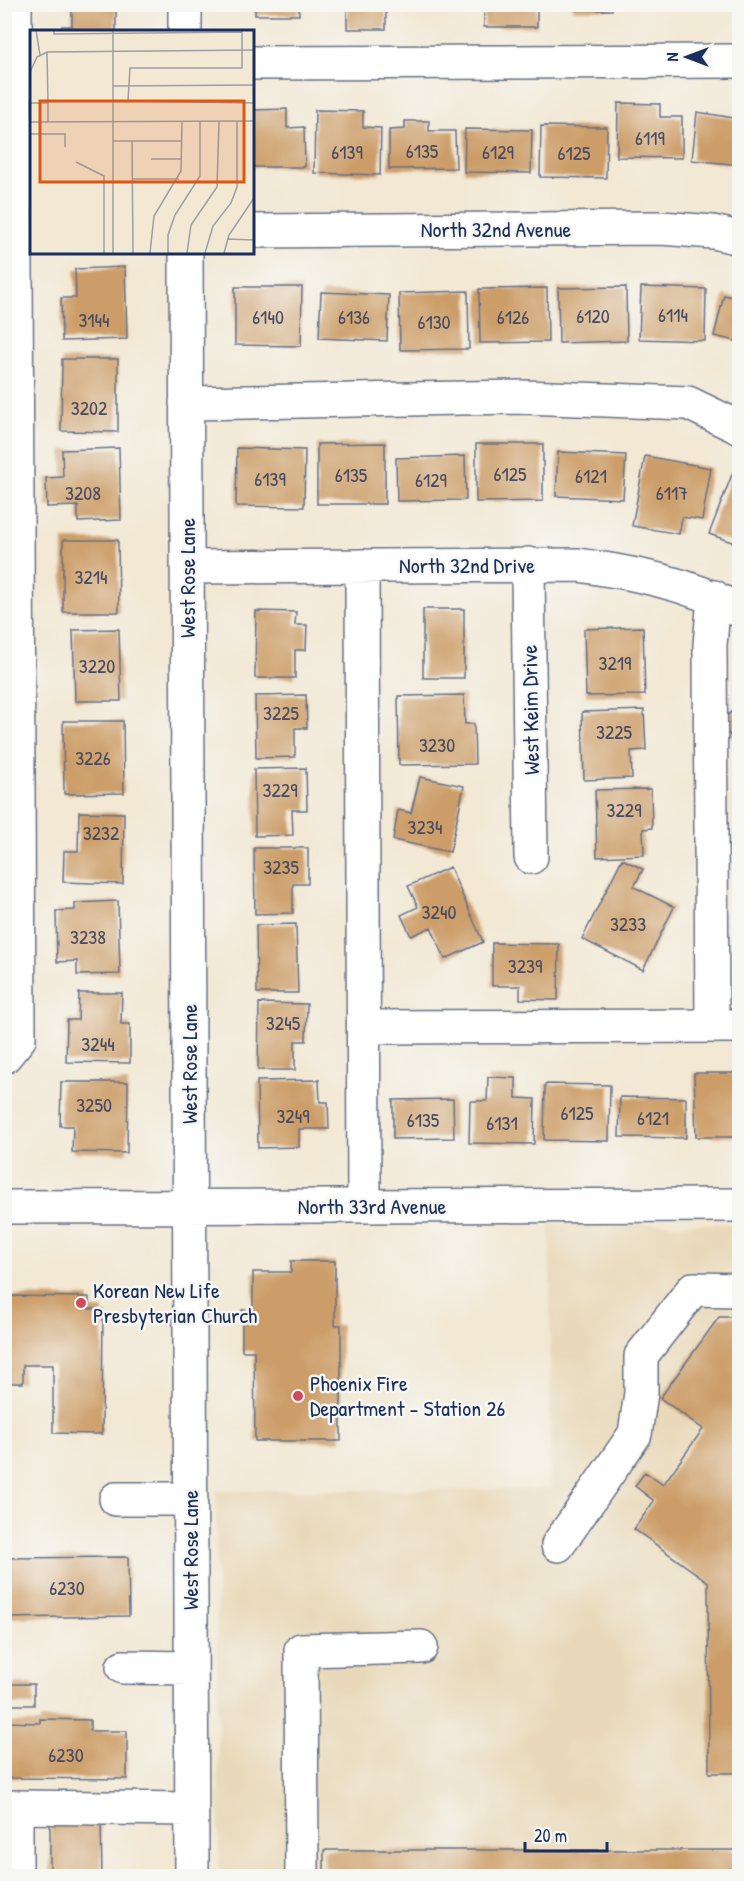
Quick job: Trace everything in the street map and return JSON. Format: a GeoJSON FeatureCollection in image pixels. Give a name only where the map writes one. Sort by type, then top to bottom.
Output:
{"type":"FeatureCollection","features":[{"type":"Feature","properties":{"kind":"street"},"geometry":{"type":"LineString","coordinates":[[4,1057],[19,1039],[20,1028],[15,4]]}},
{"type":"Feature","properties":{"kind":"street"},"geometry":{"type":"LineString","coordinates":[[185,4],[185,30]]}},
{"type":"Feature","properties":{"kind":"street"},"geometry":{"type":"LineString","coordinates":[[254,63],[740,61]]}},
{"type":"Feature","properties":{"kind":"street","name":"North 32nd Avenue"},"geometry":{"type":"LineString","coordinates":[[254,231],[661,228],[713,232],[740,238]]}},
{"type":"Feature","properties":{"kind":"street","name":"West Rose Lane"},"geometry":{"type":"LineString","coordinates":[[186,254],[192,1876]]}},
{"type":"Feature","properties":{"kind":"street"},"geometry":{"type":"LineString","coordinates":[[186,403],[524,397],[688,403],[740,428]]}},
{"type":"Feature","properties":{"kind":"street","name":"West Keim Drive"},"geometry":{"type":"LineString","coordinates":[[528,564],[531,857]]}},
{"type":"Feature","properties":{"kind":"street","name":"North 32nd Drive"},"geometry":{"type":"LineString","coordinates":[[187,567],[578,565],[638,573],[727,604]]}},
{"type":"Feature","properties":{"kind":"street"},"geometry":{"type":"LineString","coordinates":[[362,566],[366,1028],[364,1206]]}},
{"type":"Feature","properties":{"kind":"street"},"geometry":{"type":"LineString","coordinates":[[366,1028],[726,1026],[710,645],[727,604]]}},
{"type":"Feature","properties":{"kind":"street","name":"North 33rd Avenue"},"geometry":{"type":"LineString","coordinates":[[4,1207],[740,1205]]}},
{"type":"Feature","properties":{"kind":"street"},"geometry":{"type":"LineString","coordinates":[[558,1545],[635,1434],[641,1393],[641,1356],[693,1289],[740,1290]]}},
{"type":"Feature","properties":{"kind":"street"},"geometry":{"type":"LineString","coordinates":[[116,1499],[191,1499]]}},
{"type":"Feature","properties":{"kind":"street"},"geometry":{"type":"LineString","coordinates":[[302,1876],[301,1650],[421,1647]]}},
{"type":"Feature","properties":{"kind":"street"},"geometry":{"type":"LineString","coordinates":[[123,1667],[190,1668]]}},
{"type":"Feature","properties":{"kind":"street"},"geometry":{"type":"LineString","coordinates":[[16,1876],[10,1808],[191,1809]]}},
{"type":"Feature","properties":{"kind":"shaded area"},"geometry":{"type":"Polygon","coordinates":[[[550,1223],[739,1224],[739,1876],[219,1876],[216,1491],[550,1489],[550,1223]]]}},
{"type":"Feature","properties":{"kind":"building"},"geometry":{"type":"Polygon","coordinates":[[[72,4],[116,4],[116,30],[62,30],[62,26],[72,26],[72,4]]]}},
{"type":"Feature","properties":{"kind":"building"},"geometry":{"type":"Polygon","coordinates":[[[255,4],[299,4],[299,15],[255,15],[255,4]]]}},
{"type":"Feature","properties":{"kind":"building"},"geometry":{"type":"Polygon","coordinates":[[[347,4],[386,4],[386,29],[347,29],[347,4]]]}},
{"type":"Feature","properties":{"kind":"building"},"geometry":{"type":"Polygon","coordinates":[[[484,4],[537,4],[537,27],[484,27],[484,4]]]}},
{"type":"Feature","properties":{"kind":"building"},"geometry":{"type":"Polygon","coordinates":[[[573,4],[612,4],[612,10],[573,10],[573,4]]]}},
{"type":"Feature","properties":{"kind":"building"},"geometry":{"type":"Polygon","coordinates":[[[618,103],[660,104],[660,117],[682,117],[682,158],[617,157],[618,103]]]}},
{"type":"Feature","properties":{"kind":"building"},"geometry":{"type":"Polygon","coordinates":[[[287,109],[287,128],[304,127],[305,167],[254,167],[254,110],[287,109]]]}},
{"type":"Feature","properties":{"kind":"building"},"geometry":{"type":"Polygon","coordinates":[[[315,110],[363,111],[363,127],[381,128],[380,175],[314,173],[315,110]]]}},
{"type":"Feature","properties":{"kind":"building"},"geometry":{"type":"Polygon","coordinates":[[[697,112],[740,119],[740,165],[692,160],[697,112]]]}},
{"type":"Feature","properties":{"kind":"building"},"geometry":{"type":"Polygon","coordinates":[[[405,121],[429,121],[429,131],[455,131],[456,168],[389,169],[389,130],[405,129],[405,121]]]}},
{"type":"Feature","properties":{"kind":"building"},"geometry":{"type":"Polygon","coordinates":[[[541,126],[607,127],[606,178],[540,177],[541,126]]]}},
{"type":"Feature","properties":{"kind":"building"},"geometry":{"type":"Polygon","coordinates":[[[465,129],[532,130],[531,173],[464,172],[465,129]]]}},
{"type":"Feature","properties":{"kind":"building"},"geometry":{"type":"Polygon","coordinates":[[[125,267],[127,339],[62,341],[61,298],[76,298],[75,269],[125,267]]]}},
{"type":"Feature","properties":{"kind":"building"},"geometry":{"type":"Polygon","coordinates":[[[235,287],[302,287],[301,346],[235,345],[235,287]]]}},
{"type":"Feature","properties":{"kind":"building"},"geometry":{"type":"Polygon","coordinates":[[[626,287],[627,341],[559,343],[558,288],[626,287]]]}},
{"type":"Feature","properties":{"kind":"building"},"geometry":{"type":"Polygon","coordinates":[[[641,287],[706,289],[705,341],[639,339],[641,287]]]}},
{"type":"Feature","properties":{"kind":"building"},"geometry":{"type":"Polygon","coordinates":[[[547,288],[548,342],[480,343],[479,289],[547,288]]]}},
{"type":"Feature","properties":{"kind":"building"},"geometry":{"type":"Polygon","coordinates":[[[468,291],[469,349],[400,350],[399,293],[468,291]]]}},
{"type":"Feature","properties":{"kind":"building"},"geometry":{"type":"Polygon","coordinates":[[[321,292],[389,295],[387,341],[319,338],[321,292]]]}},
{"type":"Feature","properties":{"kind":"building"},"geometry":{"type":"Polygon","coordinates":[[[724,295],[740,299],[740,342],[714,336],[724,295]]]}},
{"type":"Feature","properties":{"kind":"building"},"geometry":{"type":"Polygon","coordinates":[[[62,359],[118,359],[118,432],[61,431],[62,359]]]}},
{"type":"Feature","properties":{"kind":"building"},"geometry":{"type":"Polygon","coordinates":[[[385,443],[385,504],[317,504],[317,444],[385,443]]]}},
{"type":"Feature","properties":{"kind":"building"},"geometry":{"type":"Polygon","coordinates":[[[476,444],[543,444],[543,501],[476,502],[476,444]]]}},
{"type":"Feature","properties":{"kind":"building"},"geometry":{"type":"Polygon","coordinates":[[[119,448],[121,520],[78,522],[78,506],[47,507],[46,478],[63,477],[62,450],[119,448]]]}},
{"type":"Feature","properties":{"kind":"building"},"geometry":{"type":"Polygon","coordinates":[[[237,448],[305,450],[304,507],[236,506],[237,448]]]}},
{"type":"Feature","properties":{"kind":"building"},"geometry":{"type":"Polygon","coordinates":[[[558,452],[626,455],[623,499],[556,496],[558,452]]]}},
{"type":"Feature","properties":{"kind":"building"},"geometry":{"type":"Polygon","coordinates":[[[465,456],[466,500],[397,501],[396,458],[465,456]]]}},
{"type":"Feature","properties":{"kind":"building"},"geometry":{"type":"Polygon","coordinates":[[[645,456],[711,468],[702,520],[682,517],[679,534],[632,526],[645,456]]]}},
{"type":"Feature","properties":{"kind":"building"},"geometry":{"type":"Polygon","coordinates":[[[733,472],[740,475],[740,545],[709,534],[733,472]]]}},
{"type":"Feature","properties":{"kind":"building"},"geometry":{"type":"Polygon","coordinates":[[[63,540],[118,540],[119,612],[63,612],[63,540]]]}},
{"type":"Feature","properties":{"kind":"building"},"geometry":{"type":"Polygon","coordinates":[[[423,609],[464,609],[464,678],[423,678],[423,609]]]}},
{"type":"Feature","properties":{"kind":"building"},"geometry":{"type":"Polygon","coordinates":[[[256,611],[296,612],[295,625],[307,625],[306,650],[295,650],[295,678],[255,678],[256,611]]]}},
{"type":"Feature","properties":{"kind":"building"},"geometry":{"type":"Polygon","coordinates":[[[643,627],[645,695],[586,696],[584,629],[643,627]]]}},
{"type":"Feature","properties":{"kind":"building"},"geometry":{"type":"Polygon","coordinates":[[[119,629],[121,701],[75,701],[73,630],[119,629]]]}},
{"type":"Feature","properties":{"kind":"building"},"geometry":{"type":"Polygon","coordinates":[[[306,695],[307,728],[295,728],[295,757],[256,758],[255,696],[306,695]]]}},
{"type":"Feature","properties":{"kind":"building"},"geometry":{"type":"Polygon","coordinates":[[[464,695],[465,724],[474,724],[475,764],[399,765],[398,696],[464,695]]]}},
{"type":"Feature","properties":{"kind":"building"},"geometry":{"type":"Polygon","coordinates":[[[740,703],[740,745],[719,724],[740,703]]]}},
{"type":"Feature","properties":{"kind":"building"},"geometry":{"type":"Polygon","coordinates":[[[644,710],[646,750],[631,751],[632,778],[584,780],[582,712],[644,710]]]}},
{"type":"Feature","properties":{"kind":"building"},"geometry":{"type":"Polygon","coordinates":[[[63,721],[123,721],[124,793],[64,794],[63,721]]]}},
{"type":"Feature","properties":{"kind":"building"},"geometry":{"type":"Polygon","coordinates":[[[306,768],[307,810],[292,810],[293,835],[255,836],[254,769],[306,768]]]}},
{"type":"Feature","properties":{"kind":"building"},"geometry":{"type":"Polygon","coordinates":[[[420,777],[464,786],[450,852],[393,840],[398,810],[411,813],[420,777]]]}},
{"type":"Feature","properties":{"kind":"building"},"geometry":{"type":"Polygon","coordinates":[[[651,789],[652,828],[643,829],[644,855],[597,857],[595,790],[651,789]]]}},
{"type":"Feature","properties":{"kind":"building"},"geometry":{"type":"Polygon","coordinates":[[[79,812],[124,813],[123,884],[63,882],[64,851],[78,851],[79,812]]]}},
{"type":"Feature","properties":{"kind":"building"},"geometry":{"type":"Polygon","coordinates":[[[254,848],[308,848],[308,884],[293,884],[293,913],[255,914],[254,848]]]}},
{"type":"Feature","properties":{"kind":"building"},"geometry":{"type":"Polygon","coordinates":[[[622,859],[643,869],[634,887],[674,907],[643,970],[582,939],[622,859]]]}},
{"type":"Feature","properties":{"kind":"building"},"geometry":{"type":"Polygon","coordinates":[[[450,867],[483,942],[445,959],[431,927],[411,936],[401,915],[418,907],[408,886],[450,867]]]}},
{"type":"Feature","properties":{"kind":"building"},"geometry":{"type":"Polygon","coordinates":[[[118,901],[120,974],[77,975],[77,961],[57,962],[56,911],[75,910],[75,903],[118,901]]]}},
{"type":"Feature","properties":{"kind":"building"},"geometry":{"type":"Polygon","coordinates":[[[296,924],[298,993],[257,993],[256,925],[296,924]]]}},
{"type":"Feature","properties":{"kind":"building"},"geometry":{"type":"Polygon","coordinates":[[[492,943],[559,944],[558,1000],[520,999],[520,986],[492,986],[492,943]]]}},
{"type":"Feature","properties":{"kind":"building"},"geometry":{"type":"Polygon","coordinates":[[[79,993],[122,993],[121,1024],[130,1024],[130,1063],[66,1062],[67,1020],[78,1020],[79,993]]]}},
{"type":"Feature","properties":{"kind":"building"},"geometry":{"type":"Polygon","coordinates":[[[259,1003],[307,1004],[306,1041],[295,1041],[295,1070],[258,1070],[259,1003]]]}},
{"type":"Feature","properties":{"kind":"building"},"geometry":{"type":"Polygon","coordinates":[[[694,1073],[735,1073],[736,1096],[740,1096],[740,1137],[696,1137],[694,1073]]]}},
{"type":"Feature","properties":{"kind":"building"},"geometry":{"type":"Polygon","coordinates":[[[488,1077],[516,1078],[516,1098],[535,1099],[534,1144],[469,1143],[470,1101],[487,1101],[488,1077]]]}},
{"type":"Feature","properties":{"kind":"building"},"geometry":{"type":"Polygon","coordinates":[[[319,1080],[320,1102],[328,1102],[329,1129],[299,1129],[299,1147],[258,1148],[257,1081],[319,1080]]]}},
{"type":"Feature","properties":{"kind":"building"},"geometry":{"type":"Polygon","coordinates":[[[61,1082],[128,1082],[127,1153],[72,1152],[73,1126],[60,1126],[61,1082]]]}},
{"type":"Feature","properties":{"kind":"building"},"geometry":{"type":"Polygon","coordinates":[[[545,1084],[610,1085],[609,1141],[544,1140],[545,1084]]]}},
{"type":"Feature","properties":{"kind":"building"},"geometry":{"type":"Polygon","coordinates":[[[620,1097],[686,1098],[686,1138],[619,1137],[620,1097]]]}},
{"type":"Feature","properties":{"kind":"building"},"geometry":{"type":"Polygon","coordinates":[[[453,1099],[454,1138],[393,1139],[393,1100],[453,1099]]]}},
{"type":"Feature","properties":{"kind":"building","name":"Phoenix Fire Department - Station 26"},"geometry":{"type":"Polygon","coordinates":[[[291,1261],[335,1261],[335,1325],[341,1325],[341,1441],[255,1441],[254,1351],[242,1351],[242,1310],[253,1310],[253,1272],[291,1272],[291,1261]]]}},
{"type":"Feature","properties":{"kind":"building"},"geometry":{"type":"Polygon","coordinates":[[[4,1296],[89,1297],[89,1309],[103,1309],[102,1434],[53,1433],[53,1365],[23,1365],[23,1383],[4,1383],[4,1296]]]}},
{"type":"Feature","properties":{"kind":"building"},"geometry":{"type":"Polygon","coordinates":[[[719,1317],[740,1317],[740,1773],[709,1773],[708,1582],[634,1529],[654,1501],[635,1486],[645,1472],[663,1485],[703,1429],[660,1398],[719,1317]]]}},
{"type":"Feature","properties":{"kind":"building"},"geometry":{"type":"Polygon","coordinates":[[[128,1557],[129,1616],[4,1618],[4,1558],[128,1557]]]}},
{"type":"Feature","properties":{"kind":"building"},"geometry":{"type":"Polygon","coordinates":[[[12,1684],[34,1684],[34,1705],[12,1705],[12,1684]]]}},
{"type":"Feature","properties":{"kind":"building"},"geometry":{"type":"Polygon","coordinates":[[[40,1719],[90,1720],[90,1731],[127,1731],[127,1779],[4,1778],[4,1722],[40,1723],[40,1719]]]}},
{"type":"Feature","properties":{"kind":"building"},"geometry":{"type":"Polygon","coordinates":[[[50,1824],[101,1824],[102,1876],[50,1876],[50,1824]]]}},
{"type":"Feature","properties":{"kind":"building"},"geometry":{"type":"Polygon","coordinates":[[[324,1850],[740,1850],[740,1876],[324,1876],[324,1850]]]}},
{"type":"Feature","properties":{"kind":"place","name":"Korean New Life Presbyterian Church"},"geometry":{"type":"Point","coordinates":[81,1303]}},
{"type":"Feature","properties":{"kind":"place","name":"Phoenix Fire Department - Station 26"},"geometry":{"type":"Point","coordinates":[298,1396]}}]}
